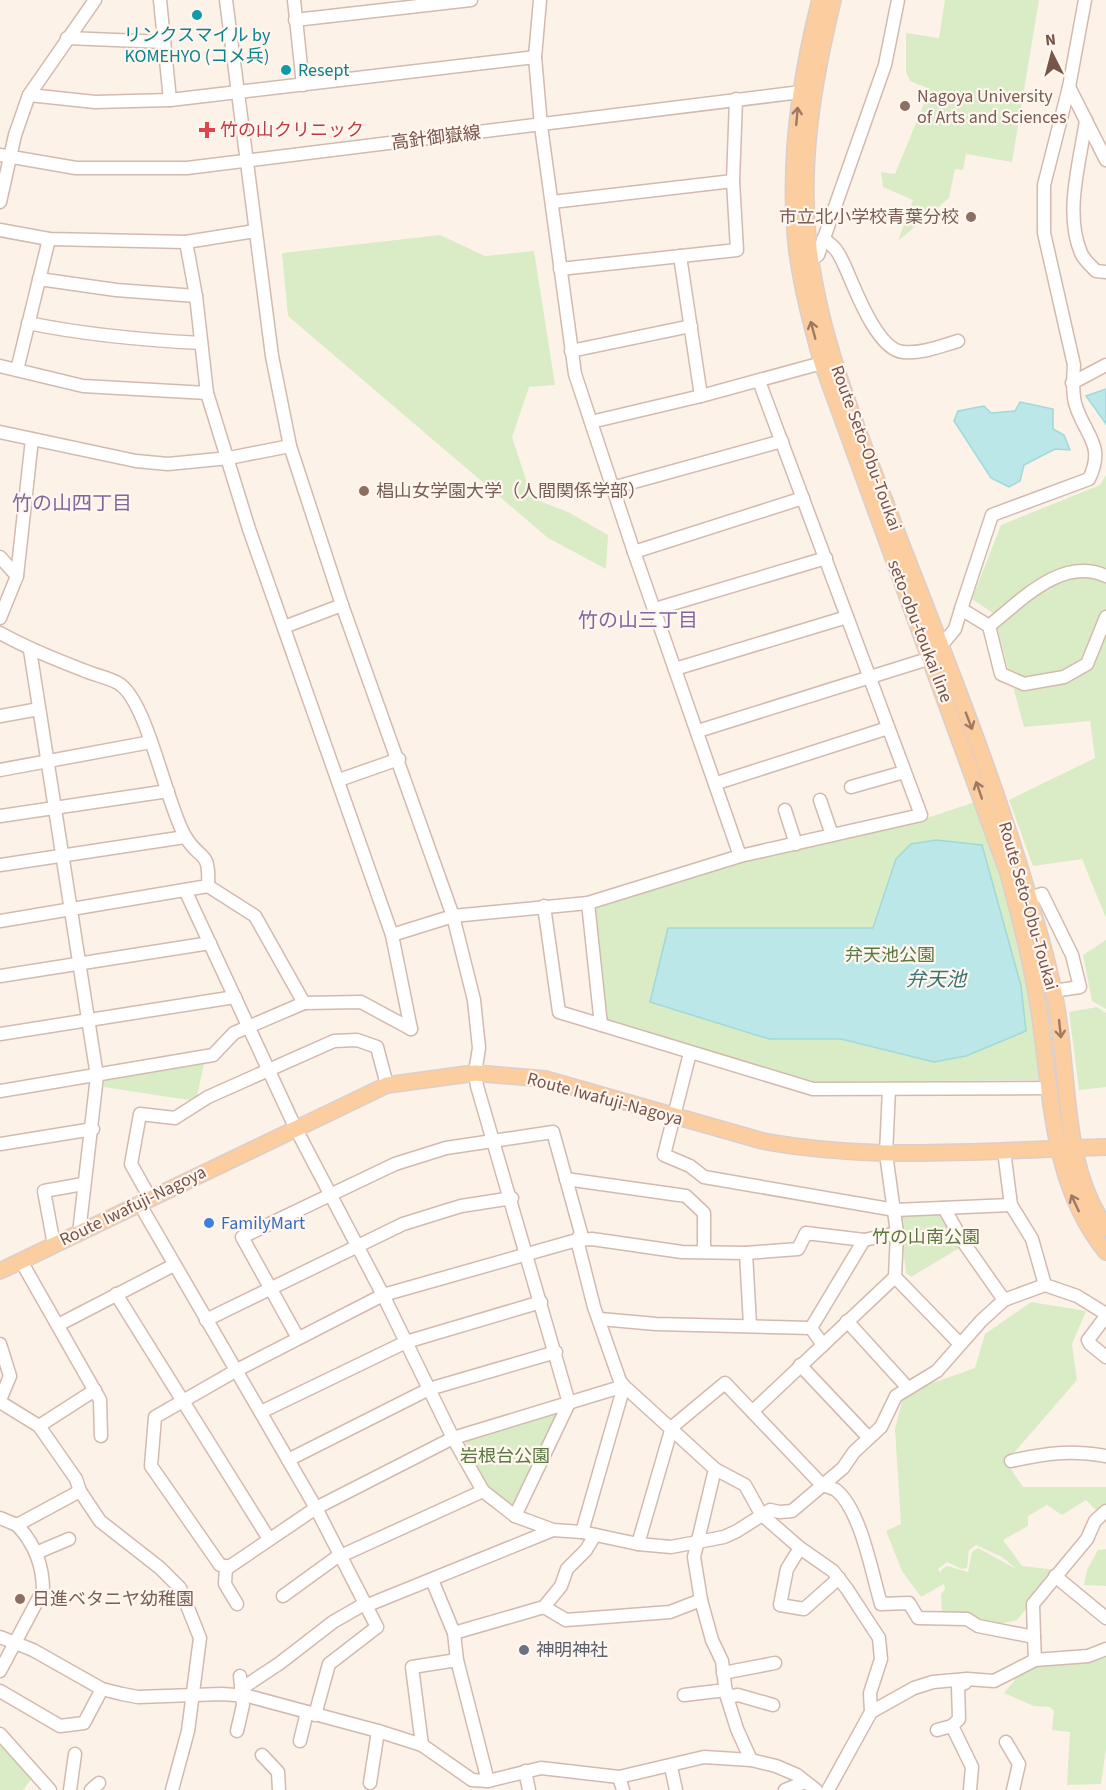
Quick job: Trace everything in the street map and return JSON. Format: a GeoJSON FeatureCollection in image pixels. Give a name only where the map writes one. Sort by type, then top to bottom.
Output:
{"type":"FeatureCollection","features":[{"type":"Feature","properties":{"kind":"main road","name":"seto-obu-toukai line"},"geometry":{"type":"LineString","coordinates":[[820,0],[806,91],[795,140],[797,250],[805,300],[822,363],[890,552],[936,652],[1008,873],[1029,953],[1057,1148],[1073,1200],[1093,1236],[1106,1252]]}},
{"type":"Feature","properties":{"kind":"main road","name":"Route Seto-Obu-Toukai"},"geometry":{"type":"LineString","coordinates":[[833,0],[806,91],[806,185],[811,260],[833,357],[936,652],[1029,898],[1053,991],[1074,1147],[1088,1194],[1106,1228]]}},
{"type":"Feature","properties":{"kind":"main road","name":"Route Iwafuji-Nagoya"},"geometry":{"type":"LineString","coordinates":[[0,1271],[387,1084],[475,1073],[545,1079],[780,1145],[886,1154],[1106,1147]]}},
{"type":"Feature","properties":{"kind":"street"},"geometry":{"type":"LineString","coordinates":[[0,202],[5,156],[29,95],[96,0]]}},
{"type":"Feature","properties":{"kind":"street"},"geometry":{"type":"LineString","coordinates":[[160,0],[170,100]]}},
{"type":"Feature","properties":{"kind":"street"},"geometry":{"type":"LineString","coordinates":[[226,0],[272,356],[290,446],[342,605],[399,759],[453,916],[474,1000],[479,1048],[475,1073],[569,1403],[514,1516]]}},
{"type":"Feature","properties":{"kind":"street"},"geometry":{"type":"LineString","coordinates":[[294,0],[303,85]]}},
{"type":"Feature","properties":{"kind":"street"},"geometry":{"type":"LineString","coordinates":[[295,20],[471,0]]}},
{"type":"Feature","properties":{"kind":"street"},"geometry":{"type":"LineString","coordinates":[[540,0],[535,57],[541,126],[571,351],[612,488],[717,783],[740,856]]}},
{"type":"Feature","properties":{"kind":"street"},"geometry":{"type":"LineString","coordinates":[[811,260],[818,255],[885,65],[898,0]]}},
{"type":"Feature","properties":{"kind":"street"},"geometry":{"type":"LineString","coordinates":[[698,732],[871,678],[936,652],[955,629],[992,515],[1089,479],[1099,467],[1102,452],[1076,405],[1072,383],[1074,364],[1044,233],[1044,185],[1069,87],[1085,0]]}},
{"type":"Feature","properties":{"kind":"street"},"geometry":{"type":"LineString","coordinates":[[67,38],[164,42]]}},
{"type":"Feature","properties":{"kind":"street"},"geometry":{"type":"LineString","coordinates":[[29,95],[95,102],[170,100],[535,57]]}},
{"type":"Feature","properties":{"kind":"street"},"geometry":{"type":"LineString","coordinates":[[1069,87],[1106,160]]}},
{"type":"Feature","properties":{"kind":"street","name":"高針御嶽線"},"geometry":{"type":"LineString","coordinates":[[5,156],[76,168],[144,170],[187,168],[541,126],[806,91]]}},
{"type":"Feature","properties":{"kind":"street"},"geometry":{"type":"LineString","coordinates":[[560,270],[737,250],[733,181],[736,99]]}},
{"type":"Feature","properties":{"kind":"street"},"geometry":{"type":"LineString","coordinates":[[1086,120],[1074,201],[1075,230],[1082,255],[1096,271],[1106,272]]}},
{"type":"Feature","properties":{"kind":"street"},"geometry":{"type":"LineString","coordinates":[[552,202],[733,181]]}},
{"type":"Feature","properties":{"kind":"street"},"geometry":{"type":"LineString","coordinates":[[0,230],[49,239],[186,242],[255,231]]}},
{"type":"Feature","properties":{"kind":"street"},"geometry":{"type":"LineString","coordinates":[[17,370],[49,239]]}},
{"type":"Feature","properties":{"kind":"street"},"geometry":{"type":"LineString","coordinates":[[823,239],[835,246],[862,304],[886,345],[902,352],[934,348],[958,341]]}},
{"type":"Feature","properties":{"kind":"street"},"geometry":{"type":"LineString","coordinates":[[0,1091],[213,1055],[234,1033],[304,1003],[361,1002],[411,1029],[392,935],[249,529],[229,458],[207,393],[196,296],[186,242]]}},
{"type":"Feature","properties":{"kind":"street"},"geometry":{"type":"LineString","coordinates":[[680,256],[701,396]]}},
{"type":"Feature","properties":{"kind":"street"},"geometry":{"type":"LineString","coordinates":[[39,279],[116,290],[196,296]]}},
{"type":"Feature","properties":{"kind":"street"},"geometry":{"type":"LineString","coordinates":[[28,323],[79,334],[129,340],[201,343]]}},
{"type":"Feature","properties":{"kind":"street"},"geometry":{"type":"LineString","coordinates":[[571,351],[691,326]]}},
{"type":"Feature","properties":{"kind":"street"},"geometry":{"type":"LineString","coordinates":[[591,422],[701,396],[822,363]]}},
{"type":"Feature","properties":{"kind":"street"},"geometry":{"type":"LineString","coordinates":[[1072,383],[1106,365]]}},
{"type":"Feature","properties":{"kind":"street"},"geometry":{"type":"LineString","coordinates":[[0,366],[82,386],[207,393]]}},
{"type":"Feature","properties":{"kind":"street"},"geometry":{"type":"LineString","coordinates":[[392,935],[453,916],[588,903],[740,856],[921,815],[759,381]]}},
{"type":"Feature","properties":{"kind":"street"},"geometry":{"type":"LineString","coordinates":[[0,432],[136,461],[168,464],[229,458],[290,446]]}},
{"type":"Feature","properties":{"kind":"street"},"geometry":{"type":"LineString","coordinates":[[0,618],[17,576],[32,439]]}},
{"type":"Feature","properties":{"kind":"street"},"geometry":{"type":"LineString","coordinates":[[612,488],[782,441]]}},
{"type":"Feature","properties":{"kind":"street"},"geometry":{"type":"LineString","coordinates":[[634,552],[803,498]]}},
{"type":"Feature","properties":{"kind":"street"},"geometry":{"type":"LineString","coordinates":[[0,557],[17,576]]}},
{"type":"Feature","properties":{"kind":"street"},"geometry":{"type":"LineString","coordinates":[[655,609],[826,558]]}},
{"type":"Feature","properties":{"kind":"street"},"geometry":{"type":"LineString","coordinates":[[989,626],[1046,581],[1076,570],[1106,576]]}},
{"type":"Feature","properties":{"kind":"street"},"geometry":{"type":"LineString","coordinates":[[284,627],[342,605]]}},
{"type":"Feature","properties":{"kind":"street"},"geometry":{"type":"LineString","coordinates":[[961,609],[989,626],[1001,674],[1024,684],[1064,677],[1087,664],[1106,617]]}},
{"type":"Feature","properties":{"kind":"street"},"geometry":{"type":"LineString","coordinates":[[675,669],[847,617]]}},
{"type":"Feature","properties":{"kind":"street"},"geometry":{"type":"LineString","coordinates":[[0,633],[30,650],[119,683],[135,704],[185,837],[206,857],[209,866],[208,886]]}},
{"type":"Feature","properties":{"kind":"street"},"geometry":{"type":"LineString","coordinates":[[30,650],[57,808],[97,1076],[93,1129],[83,1184],[79,1233]]}},
{"type":"Feature","properties":{"kind":"street"},"geometry":{"type":"LineString","coordinates":[[0,716],[39,709]]}},
{"type":"Feature","properties":{"kind":"street"},"geometry":{"type":"LineString","coordinates":[[717,783],[888,729]]}},
{"type":"Feature","properties":{"kind":"street"},"geometry":{"type":"LineString","coordinates":[[0,770],[151,742]]}},
{"type":"Feature","properties":{"kind":"street"},"geometry":{"type":"LineString","coordinates":[[339,780],[399,759]]}},
{"type":"Feature","properties":{"kind":"street"},"geometry":{"type":"LineString","coordinates":[[851,787],[904,772]]}},
{"type":"Feature","properties":{"kind":"street"},"geometry":{"type":"LineString","coordinates":[[0,816],[168,791]]}},
{"type":"Feature","properties":{"kind":"street"},"geometry":{"type":"LineString","coordinates":[[820,800],[832,835]]}},
{"type":"Feature","properties":{"kind":"street"},"geometry":{"type":"LineString","coordinates":[[785,810],[796,844]]}},
{"type":"Feature","properties":{"kind":"street"},"geometry":{"type":"LineString","coordinates":[[0,865],[185,837]]}},
{"type":"Feature","properties":{"kind":"street"},"geometry":{"type":"LineString","coordinates":[[0,921],[208,886],[255,916],[265,929],[304,1003]]}},
{"type":"Feature","properties":{"kind":"street"},"geometry":{"type":"LineString","coordinates":[[185,890],[295,1127],[383,1295],[453,1438],[483,1491],[514,1516],[553,1530],[582,1532],[638,1544],[671,1547],[697,1543],[737,1532],[770,1510],[792,1511],[843,1468],[868,1437],[881,1427],[896,1396],[907,1387],[937,1371],[960,1344],[1004,1300],[1045,1285],[1077,1296],[1106,1315],[1088,1340],[1106,1357]]}},
{"type":"Feature","properties":{"kind":"street"},"geometry":{"type":"LineString","coordinates":[[1029,898],[1042,894],[1072,955],[1080,987],[1053,991]]}},
{"type":"Feature","properties":{"kind":"street"},"geometry":{"type":"LineString","coordinates":[[588,903],[601,1025]]}},
{"type":"Feature","properties":{"kind":"street"},"geometry":{"type":"LineString","coordinates":[[544,906],[559,1012],[813,1089],[1049,1088]]}},
{"type":"Feature","properties":{"kind":"street"},"geometry":{"type":"LineString","coordinates":[[0,976],[210,944]]}},
{"type":"Feature","properties":{"kind":"street"},"geometry":{"type":"LineString","coordinates":[[0,1034],[234,997]]}},
{"type":"Feature","properties":{"kind":"street"},"geometry":{"type":"LineString","coordinates":[[300,1741],[329,1664],[377,1627],[316,1508],[174,1265],[145,1201],[132,1164],[140,1114],[175,1119],[208,1097],[334,1041],[357,1040],[377,1047],[387,1084]]}},
{"type":"Feature","properties":{"kind":"street"},"geometry":{"type":"LineString","coordinates":[[690,1053],[664,1155],[690,1166],[704,1177],[895,1210],[1011,1204]]}},
{"type":"Feature","properties":{"kind":"street"},"geometry":{"type":"LineString","coordinates":[[889,1089],[886,1154],[897,1233],[896,1277],[960,1344]]}},
{"type":"Feature","properties":{"kind":"street"},"geometry":{"type":"LineString","coordinates":[[0,1144],[93,1129]]}},
{"type":"Feature","properties":{"kind":"street"},"geometry":{"type":"LineString","coordinates":[[298,1338],[242,1237],[395,1164],[447,1148],[494,1139],[553,1132],[581,1233],[577,1240],[594,1307],[620,1381],[715,1469],[745,1485],[761,1514],[839,1578],[879,1638],[881,1659],[870,1693],[872,1712]]}},
{"type":"Feature","properties":{"kind":"street"},"geometry":{"type":"LineString","coordinates":[[1004,1151],[1011,1204],[1032,1239],[1045,1285]]}},
{"type":"Feature","properties":{"kind":"street"},"geometry":{"type":"LineString","coordinates":[[566,1179],[686,1196],[704,1213],[704,1252]]}},
{"type":"Feature","properties":{"kind":"street"},"geometry":{"type":"LineString","coordinates":[[54,1245],[44,1191],[83,1184]]}},
{"type":"Feature","properties":{"kind":"street"},"geometry":{"type":"LineString","coordinates":[[206,1320],[403,1224],[461,1206],[512,1198]]}},
{"type":"Feature","properties":{"kind":"street"},"geometry":{"type":"LineString","coordinates":[[944,1208],[964,1244],[1004,1300]]}},
{"type":"Feature","properties":{"kind":"street"},"geometry":{"type":"LineString","coordinates":[[624,1386],[453,1438],[316,1508],[229,1567],[220,1565],[152,1466],[155,1417],[237,1370],[383,1295],[577,1240],[592,1239],[682,1252],[746,1253],[798,1249],[806,1233],[864,1240],[897,1233]]}},
{"type":"Feature","properties":{"kind":"street"},"geometry":{"type":"LineString","coordinates":[[810,1328],[864,1240]]}},
{"type":"Feature","properties":{"kind":"street"},"geometry":{"type":"LineString","coordinates":[[746,1253],[750,1325]]}},
{"type":"Feature","properties":{"kind":"street"},"geometry":{"type":"LineString","coordinates":[[21,1261],[96,1390],[100,1400],[101,1436]]}},
{"type":"Feature","properties":{"kind":"street"},"geometry":{"type":"LineString","coordinates":[[58,1325],[174,1265]]}},
{"type":"Feature","properties":{"kind":"street"},"geometry":{"type":"LineString","coordinates":[[753,1411],[896,1277]]}},
{"type":"Feature","properties":{"kind":"street"},"geometry":{"type":"LineString","coordinates":[[116,1294],[269,1539]]}},
{"type":"Feature","properties":{"kind":"street"},"geometry":{"type":"LineString","coordinates":[[261,1412],[405,1342],[541,1302]]}},
{"type":"Feature","properties":{"kind":"street"},"geometry":{"type":"LineString","coordinates":[[600,1319],[656,1324],[810,1328],[823,1345]]}},
{"type":"Feature","properties":{"kind":"street"},"geometry":{"type":"LineString","coordinates":[[847,1321],[907,1387]]}},
{"type":"Feature","properties":{"kind":"street"},"geometry":{"type":"LineString","coordinates":[[0,1344],[10,1376],[0,1401],[39,1426],[76,1479],[80,1491],[100,1521],[160,1568],[180,1588],[200,1638],[188,1731],[172,1790]]}},
{"type":"Feature","properties":{"kind":"street"},"geometry":{"type":"LineString","coordinates":[[288,1460],[429,1389],[556,1352]]}},
{"type":"Feature","properties":{"kind":"street"},"geometry":{"type":"LineString","coordinates":[[800,1365],[868,1437]]}},
{"type":"Feature","properties":{"kind":"street"},"geometry":{"type":"LineString","coordinates":[[638,1544],[672,1427],[725,1383],[822,1485],[835,1490],[853,1516],[881,1604],[909,1603],[918,1618],[968,1619],[978,1626],[1034,1637]]}},
{"type":"Feature","properties":{"kind":"street"},"geometry":{"type":"LineString","coordinates":[[582,1532],[624,1386]]}},
{"type":"Feature","properties":{"kind":"street"},"geometry":{"type":"LineString","coordinates":[[39,1426],[96,1390]]}},
{"type":"Feature","properties":{"kind":"street"},"geometry":{"type":"LineString","coordinates":[[1011,1461],[1052,1452],[1079,1452],[1106,1456]]}},
{"type":"Feature","properties":{"kind":"street"},"geometry":{"type":"LineString","coordinates":[[715,1469],[694,1557],[702,1600],[723,1672],[726,1694],[751,1760]]}},
{"type":"Feature","properties":{"kind":"street"},"geometry":{"type":"LineString","coordinates":[[17,1525],[80,1491]]}},
{"type":"Feature","properties":{"kind":"street"},"geometry":{"type":"LineString","coordinates":[[283,1596],[334,1559],[483,1491]]}},
{"type":"Feature","properties":{"kind":"street"},"geometry":{"type":"LineString","coordinates":[[1035,1660],[1033,1604],[1087,1539],[1095,1521],[1106,1511]]}},
{"type":"Feature","properties":{"kind":"street"},"geometry":{"type":"LineString","coordinates":[[0,1518],[17,1525],[32,1542],[43,1577],[43,1590],[17,1643],[0,1671]]}},
{"type":"Feature","properties":{"kind":"street"},"geometry":{"type":"LineString","coordinates":[[239,1735],[244,1689],[333,1622],[367,1604],[553,1530]]}},
{"type":"Feature","properties":{"kind":"street"},"geometry":{"type":"LineString","coordinates":[[454,1633],[544,1607],[561,1586],[567,1569],[586,1550],[595,1535]]}},
{"type":"Feature","properties":{"kind":"street"},"geometry":{"type":"LineString","coordinates":[[36,1553],[69,1539]]}},
{"type":"Feature","properties":{"kind":"street"},"geometry":{"type":"LineString","coordinates":[[800,1548],[787,1569],[780,1605],[804,1609],[839,1578]]}},
{"type":"Feature","properties":{"kind":"street"},"geometry":{"type":"LineString","coordinates":[[226,1566],[225,1584],[237,1604]]}},
{"type":"Feature","properties":{"kind":"street"},"geometry":{"type":"LineString","coordinates":[[1055,1576],[1106,1618]]}},
{"type":"Feature","properties":{"kind":"street"},"geometry":{"type":"LineString","coordinates":[[432,1580],[454,1633],[457,1660],[488,1781]]}},
{"type":"Feature","properties":{"kind":"street"},"geometry":{"type":"LineString","coordinates":[[544,1607],[566,1620],[670,1612],[702,1600]]}},
{"type":"Feature","properties":{"kind":"street"},"geometry":{"type":"LineString","coordinates":[[0,1637],[17,1643],[102,1689],[138,1697],[244,1689],[311,1713],[422,1745],[472,1780],[488,1781],[541,1768],[619,1777],[671,1767],[704,1757],[751,1760],[776,1766],[797,1775],[816,1790]]}},
{"type":"Feature","properties":{"kind":"street"},"geometry":{"type":"LineString","coordinates":[[828,1790],[872,1712],[914,1688],[933,1682],[967,1679],[994,1681],[1035,1660],[1088,1656],[1106,1649]]}},
{"type":"Feature","properties":{"kind":"street"},"geometry":{"type":"LineString","coordinates":[[422,1745],[412,1667],[457,1660]]}},
{"type":"Feature","properties":{"kind":"street"},"geometry":{"type":"LineString","coordinates":[[723,1672],[775,1664]]}},
{"type":"Feature","properties":{"kind":"street"},"geometry":{"type":"LineString","coordinates":[[937,1730],[952,1726],[959,1719],[958,1686],[965,1683],[967,1679]]}},
{"type":"Feature","properties":{"kind":"street"},"geometry":{"type":"LineString","coordinates":[[0,1691],[60,1726],[84,1723],[102,1689]]}},
{"type":"Feature","properties":{"kind":"street"},"geometry":{"type":"LineString","coordinates":[[684,1695],[738,1695],[772,1705]]}},
{"type":"Feature","properties":{"kind":"street"},"geometry":{"type":"LineString","coordinates":[[952,1726],[972,1767],[970,1790]]}},
{"type":"Feature","properties":{"kind":"street"},"geometry":{"type":"LineString","coordinates":[[370,1783],[378,1731]]}},
{"type":"Feature","properties":{"kind":"street"},"geometry":{"type":"LineString","coordinates":[[0,1734],[50,1790]]}},
{"type":"Feature","properties":{"kind":"street"},"geometry":{"type":"LineString","coordinates":[[1006,1742],[1019,1764],[1013,1790]]}},
{"type":"Feature","properties":{"kind":"street"},"geometry":{"type":"LineString","coordinates":[[70,1790],[75,1754]]}},
{"type":"Feature","properties":{"kind":"street"},"geometry":{"type":"LineString","coordinates":[[262,1755],[279,1772],[279,1790]]}},
{"type":"Feature","properties":{"kind":"street"},"geometry":{"type":"LineString","coordinates":[[671,1767],[676,1790]]}},
{"type":"Feature","properties":{"kind":"street"},"geometry":{"type":"LineString","coordinates":[[525,1771],[529,1790]]}},
{"type":"Feature","properties":{"kind":"street"},"geometry":{"type":"LineString","coordinates":[[619,1777],[622,1790]]}},
{"type":"Feature","properties":{"kind":"street"},"geometry":{"type":"LineString","coordinates":[[785,1790],[805,1782]]}},
{"type":"Feature","properties":{"kind":"green space"},"geometry":{"type":"Polygon","coordinates":[[[945,0],[1039,0],[1012,162],[966,154],[963,170],[955,169],[949,198],[898,241],[913,200],[883,187],[881,172],[895,174],[930,89],[910,81],[906,72],[906,33],[939,38],[945,0]]]}},
{"type":"Feature","properties":{"kind":"green space"},"geometry":{"type":"Polygon","coordinates":[[[440,235],[485,256],[534,251],[555,385],[529,387],[512,437],[532,498],[568,512],[608,535],[606,569],[548,538],[288,316],[282,253],[440,235]]]}},
{"type":"Feature","properties":{"kind":"green space"},"geometry":{"type":"Polygon","coordinates":[[[1106,475],[1106,918],[1082,859],[1033,866],[1009,800],[1095,758],[1090,721],[1024,727],[993,613],[972,599],[1001,525],[1100,485],[1106,475]]]}},
{"type":"Feature","properties":{"kind":"green space","name":"弁天池公園"},"geometry":{"type":"Polygon","coordinates":[[[975,802],[1000,868],[1029,987],[1041,1080],[817,1082],[601,1023],[590,908],[738,859],[927,818],[975,802]]]}},
{"type":"Feature","properties":{"kind":"green space"},"geometry":{"type":"Polygon","coordinates":[[[1106,940],[1106,1009],[1092,1001],[1083,955],[1106,940]]]}},
{"type":"Feature","properties":{"kind":"green space"},"geometry":{"type":"Polygon","coordinates":[[[1097,1007],[1106,1013],[1106,1087],[1079,1090],[1069,1012],[1097,1007]]]}},
{"type":"Feature","properties":{"kind":"green space"},"geometry":{"type":"Polygon","coordinates":[[[204,1064],[196,1101],[103,1087],[104,1080],[204,1064]]]}},
{"type":"Feature","properties":{"kind":"green space","name":"竹の山南公園"},"geometry":{"type":"Polygon","coordinates":[[[941,1211],[961,1247],[911,1277],[906,1273],[899,1213],[941,1211]]]}},
{"type":"Feature","properties":{"kind":"green space"},"geometry":{"type":"Polygon","coordinates":[[[1031,1302],[1086,1311],[1072,1344],[1077,1380],[1006,1462],[1023,1487],[1106,1487],[1106,1506],[1097,1511],[1086,1500],[1062,1515],[1047,1505],[1028,1516],[1028,1526],[1003,1540],[1022,1566],[1057,1570],[1039,1591],[1034,1589],[1035,1598],[1017,1620],[996,1625],[942,1615],[941,1594],[945,1589],[944,1584],[921,1597],[902,1571],[886,1531],[901,1524],[895,1429],[904,1393],[975,1368],[985,1334],[1031,1302]],[[976,1545],[969,1550],[967,1568],[962,1569],[947,1562],[938,1569],[941,1573],[941,1570],[947,1566],[968,1572],[972,1552],[978,1548],[1018,1570],[1002,1557],[976,1545]]]}},
{"type":"Feature","properties":{"kind":"green space","name":"岩根台公園"},"geometry":{"type":"Polygon","coordinates":[[[561,1407],[513,1506],[486,1484],[463,1438],[561,1407]]]}},
{"type":"Feature","properties":{"kind":"green space"},"geometry":{"type":"Polygon","coordinates":[[[1106,1549],[1106,1586],[1084,1585],[1087,1570],[1098,1550],[1106,1549]]]}},
{"type":"Feature","properties":{"kind":"green space"},"geometry":{"type":"Polygon","coordinates":[[[1106,1655],[1106,1748],[1101,1784],[1067,1785],[1070,1732],[1052,1730],[1054,1711],[1050,1707],[1034,1706],[1004,1693],[1015,1680],[1013,1675],[1039,1663],[1091,1659],[1106,1655]]]}},
{"type":"Feature","properties":{"kind":"green space"},"geometry":{"type":"Polygon","coordinates":[[[0,1740],[33,1777],[23,1790],[0,1790],[0,1740]]]}},
{"type":"Feature","properties":{"kind":"water"},"geometry":{"type":"Polygon","coordinates":[[[1106,389],[1106,424],[1086,396],[1106,389]]]}},
{"type":"Feature","properties":{"kind":"water"},"geometry":{"type":"Polygon","coordinates":[[[1020,402],[1053,409],[1053,429],[1064,435],[1070,450],[1055,449],[1024,465],[1020,481],[1009,487],[991,478],[954,421],[958,411],[984,406],[991,413],[1015,411],[1020,402]]]}},
{"type":"Feature","properties":{"kind":"water","name":"弁天池"},"geometry":{"type":"Polygon","coordinates":[[[936,840],[982,845],[1021,986],[1026,1031],[966,1056],[934,1062],[841,1039],[769,1039],[650,1002],[668,928],[873,928],[896,859],[911,844],[936,840]]]}},
{"type":"Feature","properties":{"kind":"place","name":"リンクスマイル by KOMEHYO (コメ兵)"},"geometry":{"type":"Point","coordinates":[197,15]}},
{"type":"Feature","properties":{"kind":"place","name":"Resept"},"geometry":{"type":"Point","coordinates":[286,70]}},
{"type":"Feature","properties":{"kind":"place","name":"Nagoya University of Arts and Sciences"},"geometry":{"type":"Point","coordinates":[905,106]}},
{"type":"Feature","properties":{"kind":"place","name":"竹の山クリニック"},"geometry":{"type":"Point","coordinates":[207,130]}},
{"type":"Feature","properties":{"kind":"place","name":"市立北小学校青葉分校"},"geometry":{"type":"Point","coordinates":[971,217]}},
{"type":"Feature","properties":{"kind":"place","name":"椙山女学園大学（人間関係学部）"},"geometry":{"type":"Point","coordinates":[364,491]}},
{"type":"Feature","properties":{"kind":"place","name":"FamilyMart"},"geometry":{"type":"Point","coordinates":[209,1223]}},
{"type":"Feature","properties":{"kind":"place","name":"日進ベタニヤ幼稚園"},"geometry":{"type":"Point","coordinates":[20,1599]}},
{"type":"Feature","properties":{"kind":"place","name":"神明神社"},"geometry":{"type":"Point","coordinates":[524,1650]}},
{"type":"Feature","properties":{"kind":"district","name":"竹の山四丁目"},"geometry":{"type":"Point","coordinates":[72,504]}},
{"type":"Feature","properties":{"kind":"district","name":"竹の山三丁目"},"geometry":{"type":"Point","coordinates":[638,621]}}]}
